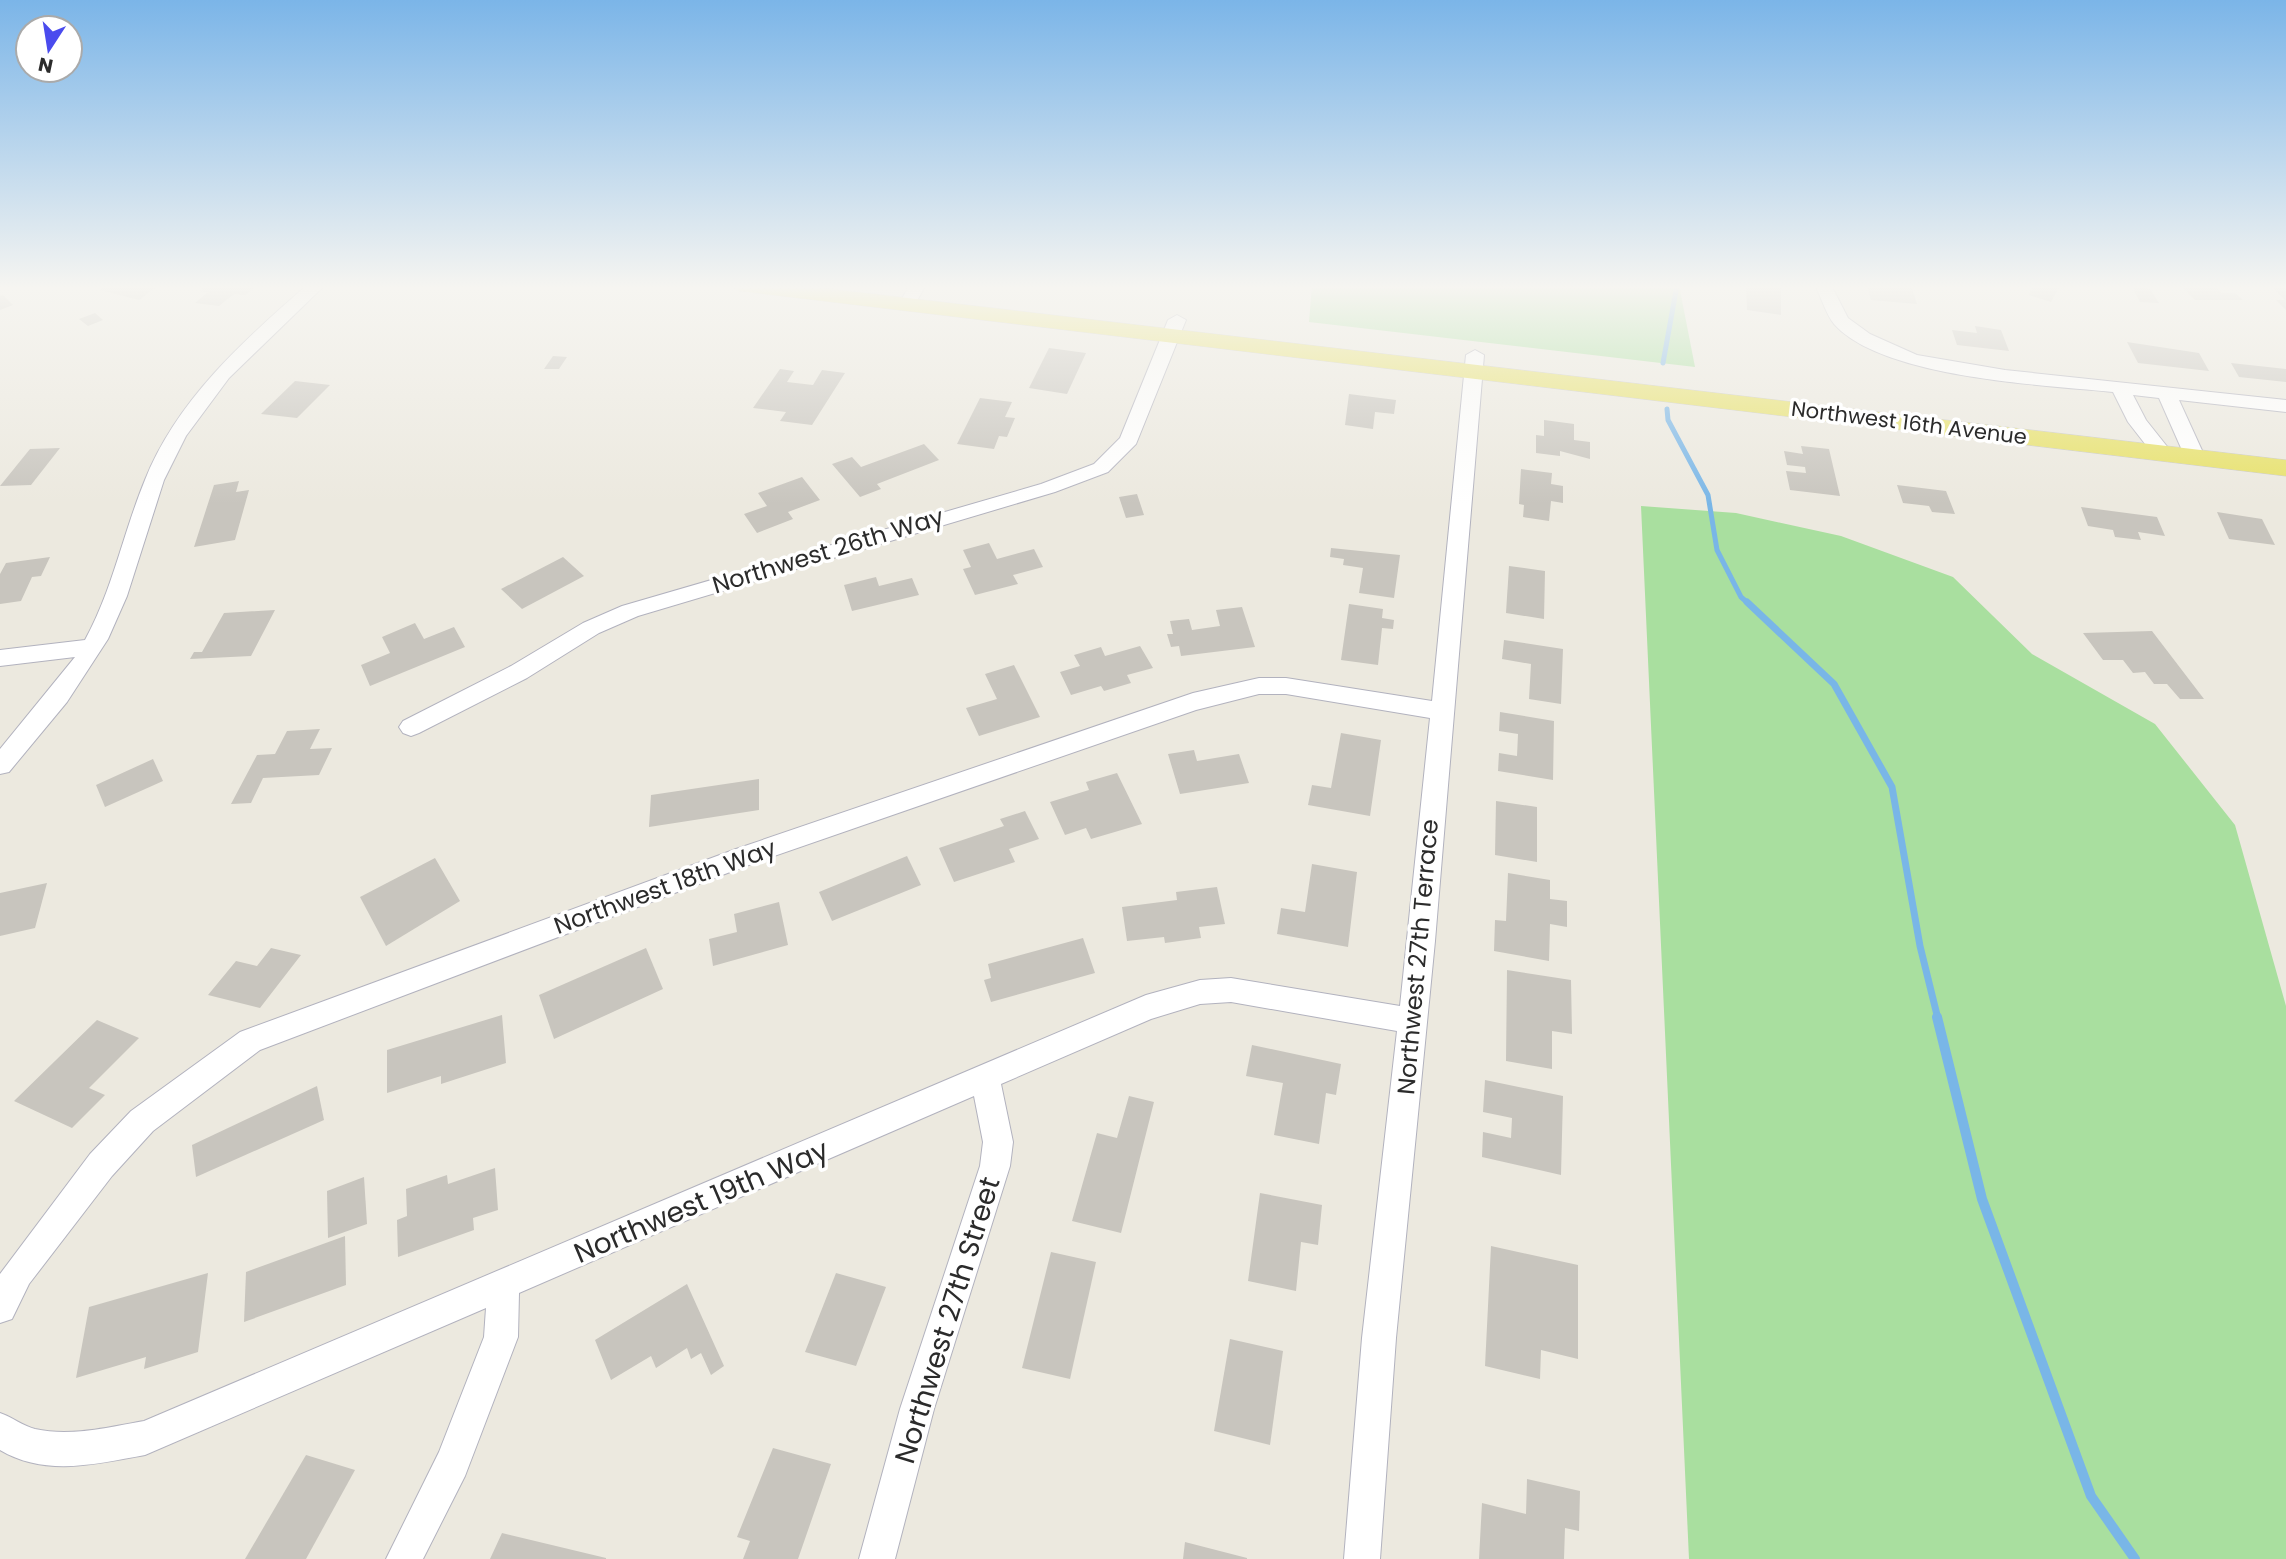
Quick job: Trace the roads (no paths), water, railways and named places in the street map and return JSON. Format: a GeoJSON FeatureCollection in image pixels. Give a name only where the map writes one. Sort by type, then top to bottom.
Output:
{"type":"FeatureCollection","features":[{"type":"Feature","properties":{"kind":"main road","name":"Northwest 16th Avenue"},"geometry":{"type":"LineString","coordinates":[[1430,358],[1810,402],[2145,432],[2190,447],[2286,468]]}},
{"type":"Feature","properties":{"kind":"main road","name":"Northwest 16th Avenue"},"geometry":{"type":"LineString","coordinates":[[1810,402],[2163,454],[2190,447],[2286,449]]}},
{"type":"Feature","properties":{"kind":"street"},"geometry":{"type":"LineString","coordinates":[[0,765],[62,689],[106,621],[155,481],[176,437],[201,399],[239,358]]}},
{"type":"Feature","properties":{"kind":"street","name":"Northwest 26th Way"},"geometry":{"type":"LineString","coordinates":[[411,727],[519,672],[591,628],[630,611],[1048,488],[1101,468],[1129,440],[1162,358]]}},
{"type":"Feature","properties":{"kind":"street"},"geometry":{"type":"LineString","coordinates":[[1907,358],[1945,367],[2286,406]]}},
{"type":"Feature","properties":{"kind":"street","name":"Northwest 27th Terrace"},"geometry":{"type":"LineString","coordinates":[[1362,1559],[1379,1338],[1475,363]]}},
{"type":"Feature","properties":{"kind":"street"},"geometry":{"type":"LineString","coordinates":[[2120,387],[2145,432],[2163,454]]}},
{"type":"Feature","properties":{"kind":"street"},"geometry":{"type":"LineString","coordinates":[[2166,392],[2185,427],[2190,447]]}},
{"type":"Feature","properties":{"kind":"street"},"geometry":{"type":"LineString","coordinates":[[0,658],[90,647]]}},
{"type":"Feature","properties":{"kind":"street","name":"Northwest 18th Way"},"geometry":{"type":"LineString","coordinates":[[0,1307],[18,1273],[102,1165],[142,1121],[250,1041],[746,856],[1193,702],[1259,686],[1286,686],[1441,711]]}},
{"type":"Feature","properties":{"kind":"street","name":"Northwest 19th Way"},"geometry":{"type":"LineString","coordinates":[[0,1430],[12,1440],[62,1451],[145,1438],[1146,1009],[1200,992],[1231,990],[1412,1021]]}},
{"type":"Feature","properties":{"kind":"street","name":"Northwest 27th Street"},"geometry":{"type":"LineString","coordinates":[[877,1559],[917,1409],[995,1166],[998,1143],[985,1080]]}},
{"type":"Feature","properties":{"kind":"street"},"geometry":{"type":"LineString","coordinates":[[404,1559],[452,1463],[501,1337],[503,1284]]}},
{"type":"Feature","properties":{"kind":"waterway"},"geometry":{"type":"LineString","coordinates":[[1663,363],[1664,358]]}},
{"type":"Feature","properties":{"kind":"waterway"},"geometry":{"type":"LineString","coordinates":[[1667,409],[1668,420],[1708,495],[1717,550],[1741,597],[1749,604]]}},
{"type":"Feature","properties":{"kind":"waterway"},"geometry":{"type":"LineString","coordinates":[[1747,602],[1834,684],[1892,787],[1920,946],[1938,1019]]}},
{"type":"Feature","properties":{"kind":"waterway"},"geometry":{"type":"LineString","coordinates":[[1937,1017],[1982,1199],[2091,1496],[2135,1559]]}}]}
